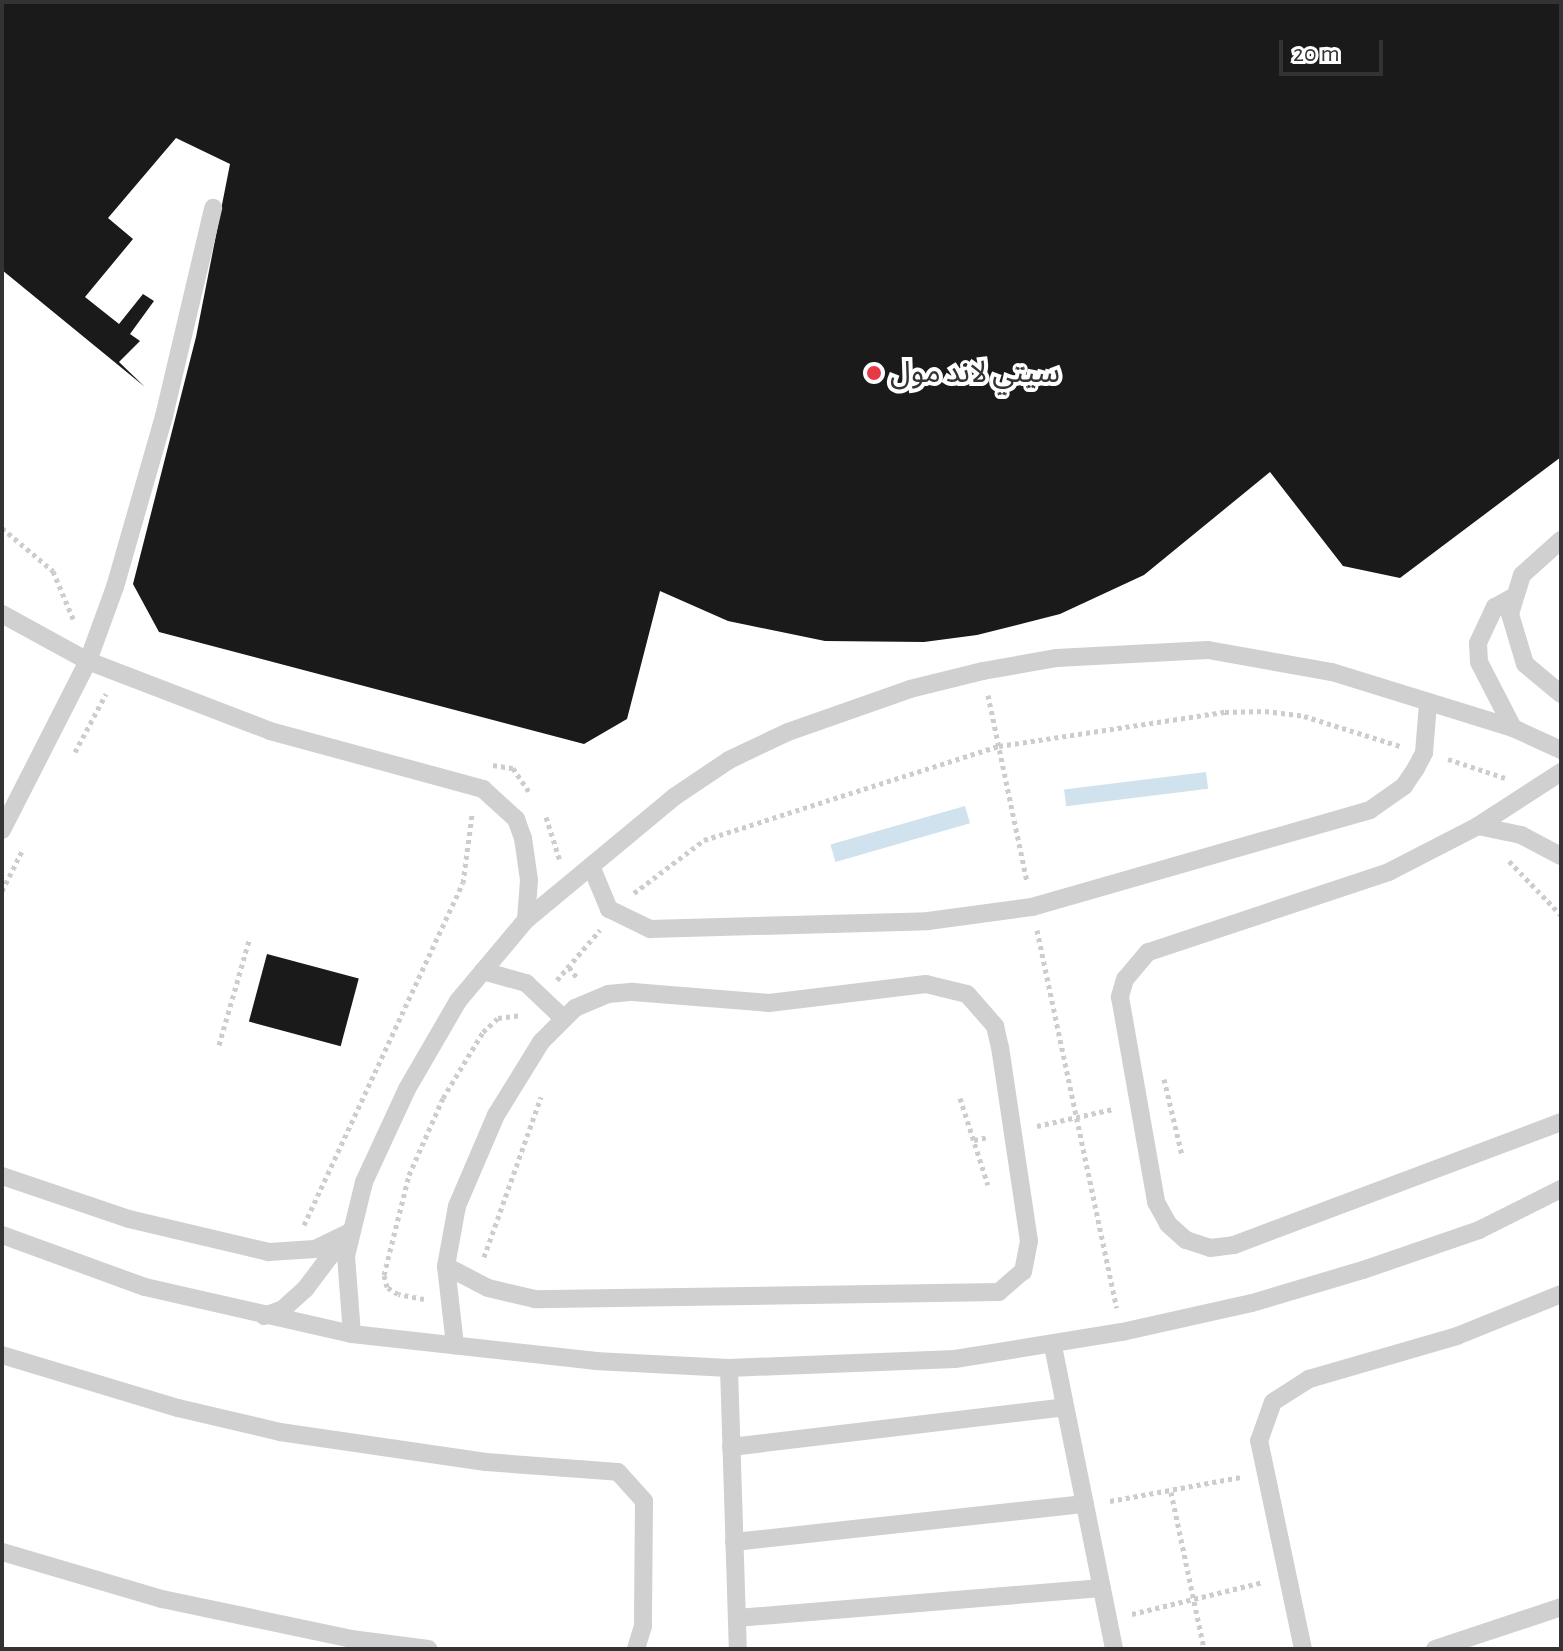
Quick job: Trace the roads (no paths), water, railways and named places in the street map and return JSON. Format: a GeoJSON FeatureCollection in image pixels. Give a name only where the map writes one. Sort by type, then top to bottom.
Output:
{"type":"FeatureCollection","features":[{"type":"Feature","properties":{"kind":"lane"},"geometry":{"type":"LineString","coordinates":[[2,830],[88,661],[140,504],[213,208]]}},
{"type":"Feature","properties":{"kind":"lane"},"geometry":{"type":"LineString","coordinates":[[1561,540],[1536,558],[1513,597],[1510,614],[1517,648],[1537,677],[1561,694]]}},
{"type":"Feature","properties":{"kind":"lane"},"geometry":{"type":"LineString","coordinates":[[1513,597],[1495,607],[1478,643],[1479,662],[1513,728]]}},
{"type":"Feature","properties":{"kind":"lane"},"geometry":{"type":"LineString","coordinates":[[2,614],[88,661],[270,731],[476,787],[501,802],[523,838],[529,880],[526,920]]}},
{"type":"Feature","properties":{"kind":"lane"},"geometry":{"type":"LineString","coordinates":[[352,1334],[348,1233],[364,1182],[407,1089],[458,1001],[526,920],[674,797],[729,760],[848,708],[983,671],[1057,658],[1208,650],[1332,672],[1513,728],[1561,750]]}},
{"type":"Feature","properties":{"kind":"lane"},"geometry":{"type":"LineString","coordinates":[[591,866],[599,896],[615,914],[650,929],[928,921],[1032,907],[1370,810],[1404,786],[1424,753],[1428,703]]}},
{"type":"Feature","properties":{"kind":"lane"},"geometry":{"type":"LineString","coordinates":[[1561,772],[1478,826],[1348,889],[1148,952],[1125,979],[1120,997],[1156,1202],[1168,1224],[1186,1240],[1210,1248],[1234,1245],[1561,1122]]}},
{"type":"Feature","properties":{"kind":"lane"},"geometry":{"type":"LineString","coordinates":[[1478,826],[1521,835],[1561,856]]}},
{"type":"Feature","properties":{"kind":"lane"},"geometry":{"type":"LineString","coordinates":[[483,971],[526,983],[562,1017]]}},
{"type":"Feature","properties":{"kind":"lane"},"geometry":{"type":"LineString","coordinates":[[446,1266],[488,1288],[535,1299],[999,1292],[1012,1284],[1028,1257],[1015,1131],[995,1026],[967,994],[947,986],[769,1003],[608,994],[562,1017],[541,1042],[479,1149],[457,1206],[446,1266],[455,1345]]}},
{"type":"Feature","properties":{"kind":"lane"},"geometry":{"type":"LineString","coordinates":[[2,1176],[129,1219],[244,1247],[293,1252],[348,1233]]}},
{"type":"Feature","properties":{"kind":"lane"},"geometry":{"type":"LineString","coordinates":[[2,1235],[145,1287],[352,1334],[595,1361],[729,1368],[955,1359],[1053,1346],[1122,1332],[1252,1303],[1363,1270],[1479,1230],[1561,1189]]}},
{"type":"Feature","properties":{"kind":"lane"},"geometry":{"type":"LineString","coordinates":[[264,1316],[283,1309],[306,1288],[348,1233]]}},
{"type":"Feature","properties":{"kind":"lane"},"geometry":{"type":"LineString","coordinates":[[1303,1649],[1259,1441],[1263,1420],[1289,1388],[1457,1336],[1561,1294]]}},
{"type":"Feature","properties":{"kind":"lane"},"geometry":{"type":"LineString","coordinates":[[1053,1346],[1114,1649]]}},
{"type":"Feature","properties":{"kind":"lane"},"geometry":{"type":"LineString","coordinates":[[2,1355],[178,1408],[280,1432],[486,1462],[618,1472],[644,1501],[643,1626],[636,1649]]}},
{"type":"Feature","properties":{"kind":"lane"},"geometry":{"type":"LineString","coordinates":[[729,1368],[738,1649]]}},
{"type":"Feature","properties":{"kind":"lane"},"geometry":{"type":"LineString","coordinates":[[731,1447],[1065,1407]]}},
{"type":"Feature","properties":{"kind":"lane"},"geometry":{"type":"LineString","coordinates":[[734,1542],[1085,1504]]}},
{"type":"Feature","properties":{"kind":"lane"},"geometry":{"type":"LineString","coordinates":[[2,1552],[162,1599],[350,1644],[428,1649]]}},
{"type":"Feature","properties":{"kind":"lane"},"geometry":{"type":"LineString","coordinates":[[737,1618],[1102,1588]]}},
{"type":"Feature","properties":{"kind":"lane"},"geometry":{"type":"LineString","coordinates":[[1435,1649],[1457,1646],[1561,1607]]}},
{"type":"Feature","properties":{"kind":"water"},"geometry":{"type":"Polygon","coordinates":[[[1206,772],[1208,789],[1066,806],[1064,789],[1206,772]]]}},
{"type":"Feature","properties":{"kind":"water"},"geometry":{"type":"Polygon","coordinates":[[[965,806],[970,823],[835,862],[830,845],[965,806]]]}},
{"type":"Feature","properties":{"kind":"place","name":"سيتي لاند مول"},"geometry":{"type":"Point","coordinates":[874,373]}}]}
